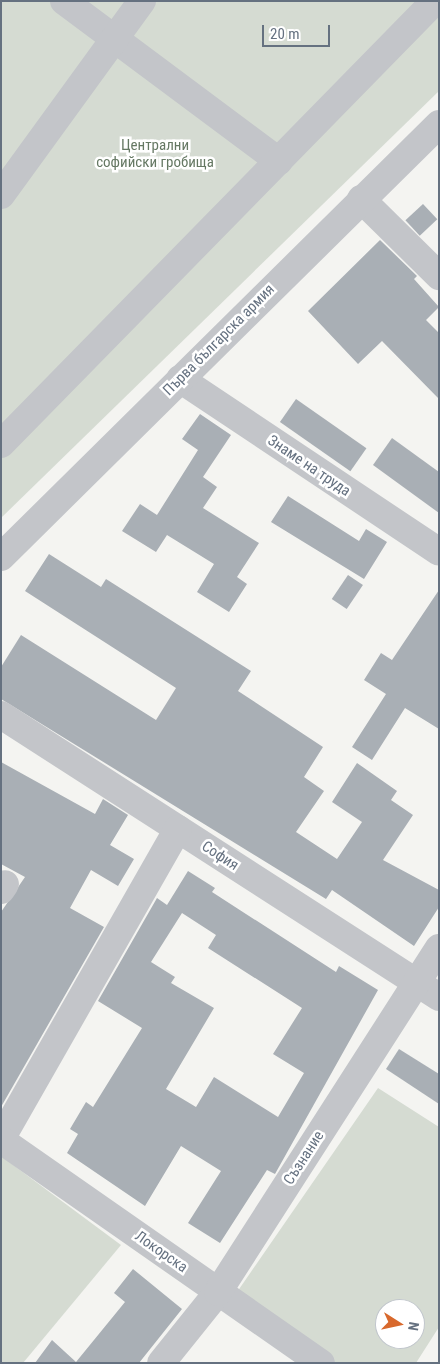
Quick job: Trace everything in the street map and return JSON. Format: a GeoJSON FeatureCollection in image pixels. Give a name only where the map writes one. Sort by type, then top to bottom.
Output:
{"type":"FeatureCollection","features":[{"type":"Feature","properties":{"kind":"street"},"geometry":{"type":"LineString","coordinates":[[64,1],[279,161]]}},
{"type":"Feature","properties":{"kind":"street"},"geometry":{"type":"LineString","coordinates":[[3,189],[142,1]]}},
{"type":"Feature","properties":{"kind":"street"},"geometry":{"type":"LineString","coordinates":[[1,444],[435,1]]}},
{"type":"Feature","properties":{"kind":"street","name":"Първа българска армия"},"geometry":{"type":"LineString","coordinates":[[1,557],[361,199],[439,124]]}},
{"type":"Feature","properties":{"kind":"street"},"geometry":{"type":"LineString","coordinates":[[361,199],[439,276]]}},
{"type":"Feature","properties":{"kind":"street","name":"Знаме на труда"},"geometry":{"type":"LineString","coordinates":[[180,379],[439,552]]}},
{"type":"Feature","properties":{"kind":"street","name":"София"},"geometry":{"type":"LineString","coordinates":[[1,716],[427,990]]}},
{"type":"Feature","properties":{"kind":"street"},"geometry":{"type":"LineString","coordinates":[[1,1140],[178,830]]}},
{"type":"Feature","properties":{"kind":"street","name":"Съзнание"},"geometry":{"type":"LineString","coordinates":[[161,1363],[218,1292],[427,990],[439,948]]}},
{"type":"Feature","properties":{"kind":"street","name":"Локорска"},"geometry":{"type":"LineString","coordinates":[[1,1140],[321,1363]]}},
{"type":"Feature","properties":{"kind":"green space","name":"Централни софийски гробища"},"geometry":{"type":"Polygon","coordinates":[[[1,1],[439,1],[439,91],[1,518],[1,1]]]}},
{"type":"Feature","properties":{"kind":"green space"},"geometry":{"type":"Polygon","coordinates":[[[378,1088],[439,1127],[439,1327],[425,1349],[425,1299],[375,1299],[375,1349],[425,1349],[416,1363],[326,1363],[235,1295],[378,1088]]]}},
{"type":"Feature","properties":{"kind":"green space"},"geometry":{"type":"Polygon","coordinates":[[[1,1156],[121,1245],[23,1363],[1,1363],[1,1156]]]}},
{"type":"Feature","properties":{"kind":"building"},"geometry":{"type":"Polygon","coordinates":[[[423,204],[437,219],[420,236],[405,220],[423,204]]]}},
{"type":"Feature","properties":{"kind":"building"},"geometry":{"type":"Polygon","coordinates":[[[380,240],[417,276],[414,279],[439,307],[426,320],[439,333],[439,399],[382,341],[358,364],[308,311],[380,240]]]}},
{"type":"Feature","properties":{"kind":"building"},"geometry":{"type":"Polygon","coordinates":[[[296,399],[366,448],[350,471],[280,422],[296,399]]]}},
{"type":"Feature","properties":{"kind":"building"},"geometry":{"type":"Polygon","coordinates":[[[200,414],[231,435],[203,477],[217,487],[203,508],[259,543],[237,577],[247,584],[229,612],[197,592],[214,564],[167,535],[156,552],[122,531],[140,504],[157,515],[198,450],[182,439],[200,414]]]}},
{"type":"Feature","properties":{"kind":"building"},"geometry":{"type":"Polygon","coordinates":[[[392,438],[439,472],[439,513],[373,465],[392,438]]]}},
{"type":"Feature","properties":{"kind":"building"},"geometry":{"type":"Polygon","coordinates":[[[288,496],[359,541],[366,529],[387,542],[364,579],[271,522],[288,496]]]}},
{"type":"Feature","properties":{"kind":"building"},"geometry":{"type":"Polygon","coordinates":[[[49,554],[101,587],[106,579],[251,671],[238,691],[323,747],[304,777],[324,791],[296,832],[337,859],[362,822],[332,802],[357,763],[397,791],[391,800],[413,815],[383,860],[439,890],[439,907],[414,946],[332,890],[326,899],[1,699],[1,667],[21,635],[156,720],[176,688],[25,591],[49,554]]]}},
{"type":"Feature","properties":{"kind":"building"},"geometry":{"type":"Polygon","coordinates":[[[348,575],[363,585],[347,609],[332,599],[348,575]]]}},
{"type":"Feature","properties":{"kind":"building"},"geometry":{"type":"Polygon","coordinates":[[[439,590],[439,729],[405,708],[372,760],[352,747],[386,694],[364,680],[381,653],[392,660],[439,590]]]}},
{"type":"Feature","properties":{"kind":"building"},"geometry":{"type":"Polygon","coordinates":[[[1,762],[95,814],[103,799],[128,815],[110,845],[134,859],[118,886],[91,870],[70,908],[104,927],[1,1107],[1,912],[25,877],[1,864],[1,762]]]}},
{"type":"Feature","properties":{"kind":"building"},"geometry":{"type":"Polygon","coordinates":[[[188,871],[215,888],[212,892],[336,972],[339,966],[378,990],[275,1174],[267,1170],[220,1243],[188,1223],[221,1171],[181,1146],[145,1206],[67,1153],[78,1134],[70,1129],[86,1102],[93,1107],[142,1028],[98,1001],[157,898],[167,905],[188,871]],[[182,913],[151,962],[175,977],[171,983],[214,1008],[166,1089],[196,1107],[214,1077],[278,1117],[304,1073],[273,1054],[302,1008],[208,948],[216,935],[182,913]]]}},
{"type":"Feature","properties":{"kind":"building"},"geometry":{"type":"Polygon","coordinates":[[[399,1049],[439,1074],[439,1104],[386,1069],[399,1049]]]}},
{"type":"Feature","properties":{"kind":"building"},"geometry":{"type":"Polygon","coordinates":[[[133,1269],[182,1309],[139,1363],[35,1363],[52,1340],[76,1362],[125,1302],[114,1293],[133,1269]]]}}]}
